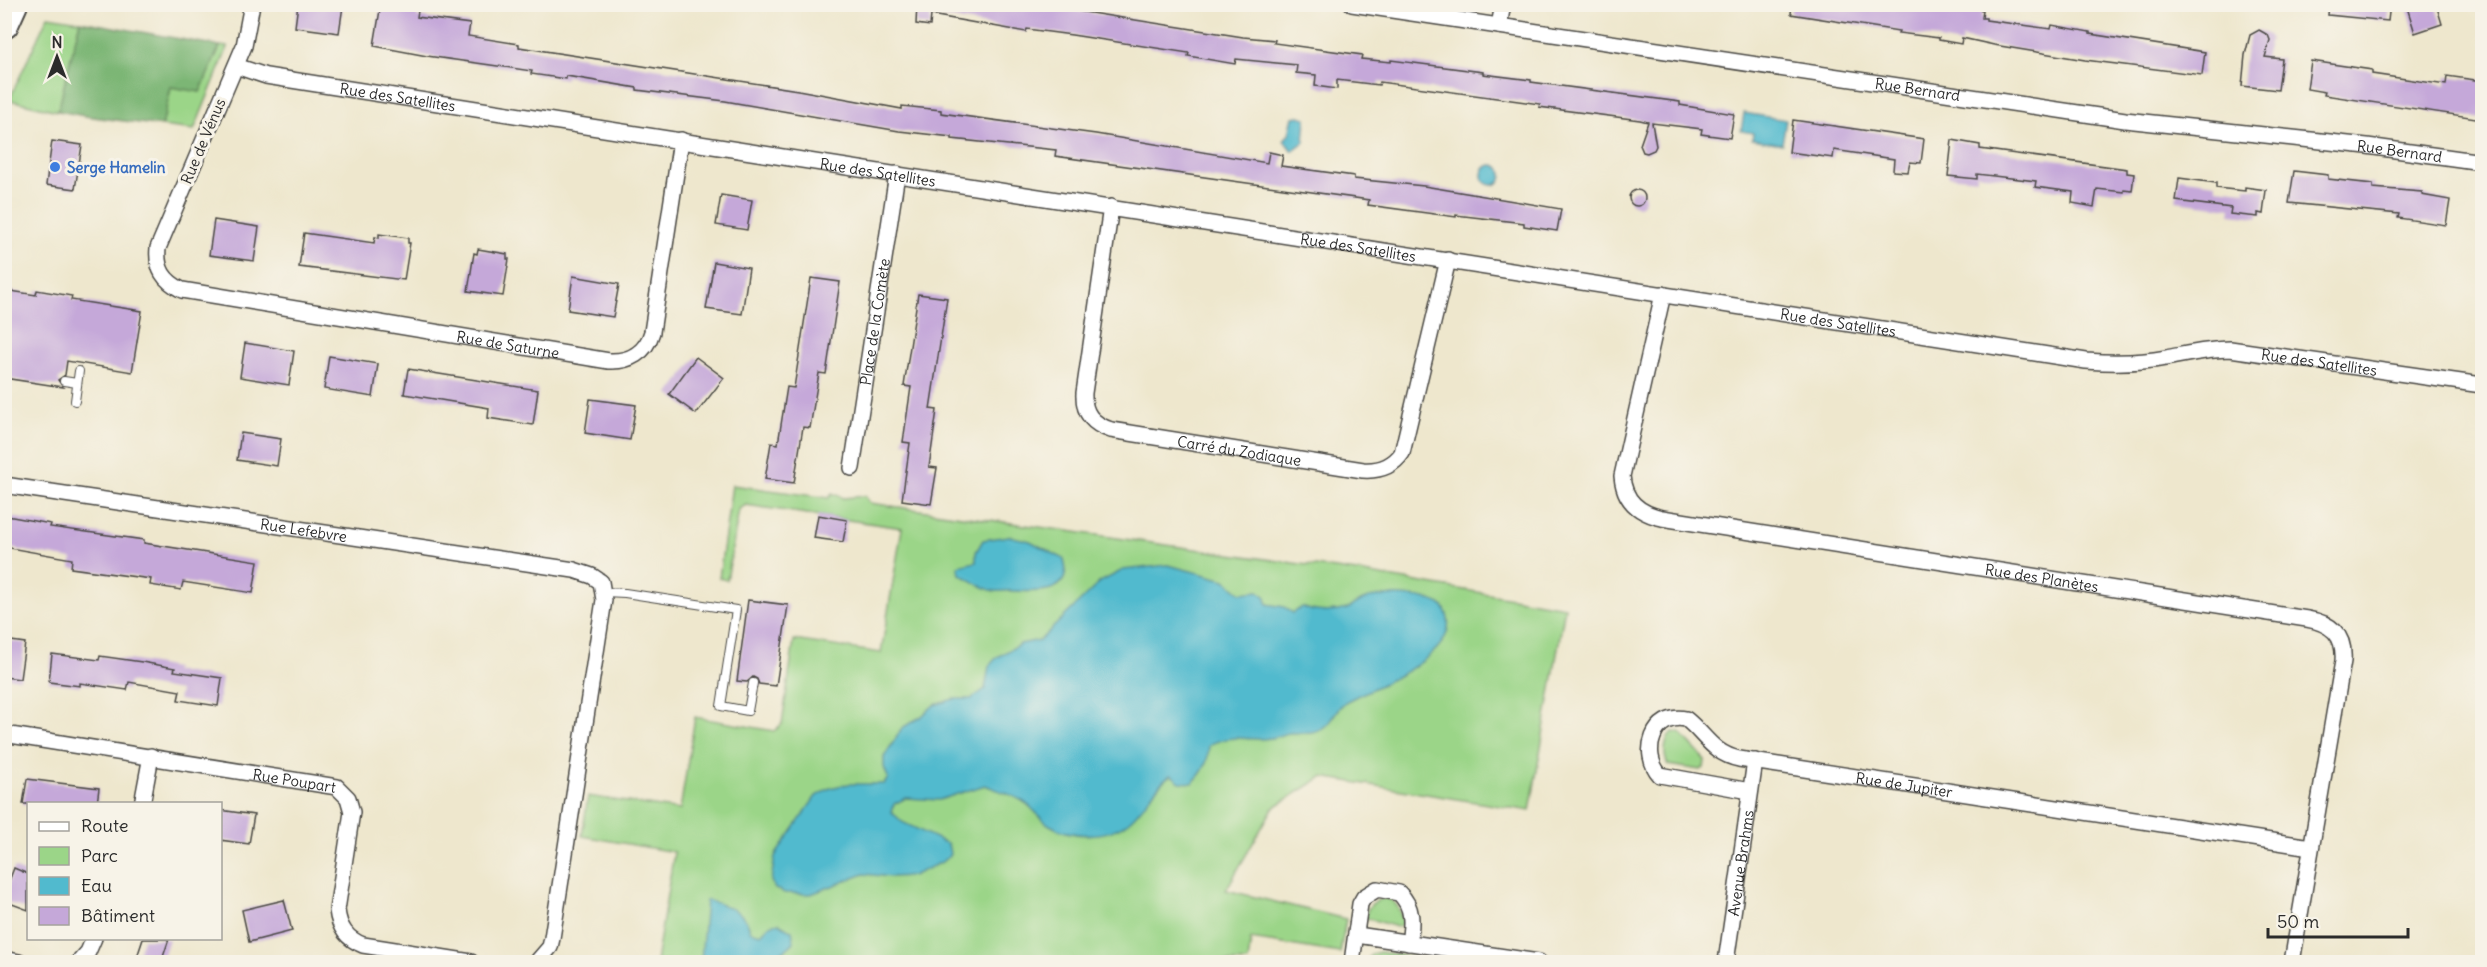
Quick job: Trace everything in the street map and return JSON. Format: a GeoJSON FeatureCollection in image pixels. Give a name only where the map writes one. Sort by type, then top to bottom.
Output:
{"type":"FeatureCollection","features":[{"type":"Feature","properties":{"kind":"highway"},"geometry":{"type":"LineString","coordinates":[[4,24],[13,4]]}},
{"type":"Feature","properties":{"kind":"street","name":"Rue de Vénus"},"geometry":{"type":"LineString","coordinates":[[163,276],[157,258],[161,238],[236,66],[248,32],[252,4]]}},
{"type":"Feature","properties":{"kind":"street","name":"Rue Bernard"},"geometry":{"type":"LineString","coordinates":[[1352,4],[2125,120],[2367,146],[2482,162]]}},
{"type":"Feature","properties":{"kind":"street"},"geometry":{"type":"LineString","coordinates":[[1499,26],[1503,4]]}},
{"type":"Feature","properties":{"kind":"street","name":"Rue des Satellites"},"geometry":{"type":"LineString","coordinates":[[236,66],[266,76],[2086,361],[2112,363],[2145,361],[2202,350],[2245,350],[2482,386]]}},
{"type":"Feature","properties":{"kind":"street","name":"Rue de Saturne"},"geometry":{"type":"LineString","coordinates":[[163,276],[174,286],[192,293],[609,361],[629,359],[646,345],[652,332],[681,140]]}},
{"type":"Feature","properties":{"kind":"street","name":"Place de la Comète"},"geometry":{"type":"LineString","coordinates":[[852,468],[897,174]]}},
{"type":"Feature","properties":{"kind":"street","name":"Carré du Zodiaque"},"geometry":{"type":"LineString","coordinates":[[1111,207],[1084,393],[1084,407],[1091,420],[1111,430],[1363,470],[1377,470],[1387,466],[1402,453],[1448,260]]}},
{"type":"Feature","properties":{"kind":"street","name":"Rue des Planètes"},"geometry":{"type":"LineString","coordinates":[[1663,294],[1622,476],[1625,493],[1629,500],[1643,512],[1674,520],[2318,621],[2331,627],[2340,636],[2343,651],[2292,963]]}},
{"type":"Feature","properties":{"kind":"street","name":"Rue Lefebvre"},"geometry":{"type":"LineString","coordinates":[[4,485],[574,570],[592,576],[602,587]]}},
{"type":"Feature","properties":{"kind":"street"},"geometry":{"type":"LineString","coordinates":[[537,963],[550,947],[552,938],[602,587]]}},
{"type":"Feature","properties":{"kind":"street","name":"Rue de Jupiter"},"geometry":{"type":"LineString","coordinates":[[1750,791],[1660,775],[1652,763],[1654,734],[1664,721],[1680,718],[1694,725],[1721,753],[1755,761],[2311,847]]}},
{"type":"Feature","properties":{"kind":"street","name":"Rue Poupart"},"geometry":{"type":"LineString","coordinates":[[4,734],[337,787],[348,798],[352,812],[337,910],[344,932],[355,942],[363,945],[471,963]]}},
{"type":"Feature","properties":{"kind":"street"},"geometry":{"type":"LineString","coordinates":[[142,802],[151,756]]}},
{"type":"Feature","properties":{"kind":"street","name":"Avenue Brahms"},"geometry":{"type":"LineString","coordinates":[[1726,963],[1755,761]]}},
{"type":"Feature","properties":{"kind":"street"},"geometry":{"type":"LineString","coordinates":[[1352,963],[1360,904],[1370,892],[1384,888],[1399,892],[1408,905],[1412,920],[1409,943]]}},
{"type":"Feature","properties":{"kind":"street"},"geometry":{"type":"LineString","coordinates":[[1357,935],[1500,960],[1539,963]]}},
{"type":"Feature","properties":{"kind":"street"},"geometry":{"type":"LineString","coordinates":[[79,963],[94,940]]}},
{"type":"Feature","properties":{"kind":"street"},"geometry":{"type":"LineString","coordinates":[[4,959],[19,963]]}},
{"type":"Feature","properties":{"kind":"lane"},"geometry":{"type":"LineString","coordinates":[[75,401],[79,371]]}},
{"type":"Feature","properties":{"kind":"lane"},"geometry":{"type":"LineString","coordinates":[[64,381],[77,383]]}},
{"type":"Feature","properties":{"kind":"lane"},"geometry":{"type":"LineString","coordinates":[[602,587],[625,593],[736,610],[721,706],[748,711],[753,683]]}},
{"type":"Feature","properties":{"kind":"green space"},"geometry":{"type":"Polygon","coordinates":[[[48,16],[80,21],[58,111],[9,100],[48,16]]]}},
{"type":"Feature","properties":{"kind":"green space"},"geometry":{"type":"Polygon","coordinates":[[[80,21],[220,46],[200,92],[171,87],[162,126],[58,111],[80,21]]]}},
{"type":"Feature","properties":{"kind":"green space"},"geometry":{"type":"Polygon","coordinates":[[[220,46],[228,47],[194,130],[162,126],[171,87],[200,92],[220,46]]]}},
{"type":"Feature","properties":{"kind":"green space"},"geometry":{"type":"Polygon","coordinates":[[[732,485],[829,498],[832,493],[843,498],[865,496],[870,503],[1364,573],[1565,607],[1530,811],[1322,777],[1273,808],[1226,890],[1346,919],[1340,953],[1251,939],[1248,962],[656,962],[674,852],[582,836],[588,796],[680,810],[695,717],[774,731],[782,724],[794,640],[881,653],[902,528],[746,505],[739,509],[727,580],[719,578],[732,485]]]}},
{"type":"Feature","properties":{"kind":"green space"},"geometry":{"type":"Polygon","coordinates":[[[1673,732],[1680,733],[1705,760],[1704,768],[1700,770],[1668,765],[1665,748],[1673,732]]]}},
{"type":"Feature","properties":{"kind":"green space"},"geometry":{"type":"Polygon","coordinates":[[[1386,898],[1396,904],[1399,911],[1403,922],[1397,927],[1366,918],[1372,904],[1386,898]]]}},
{"type":"Feature","properties":{"kind":"green space"},"geometry":{"type":"Polygon","coordinates":[[[1380,952],[1450,962],[1366,962],[1372,954],[1380,952]]]}},
{"type":"Feature","properties":{"kind":"water"},"geometry":{"type":"Polygon","coordinates":[[[1744,113],[1786,120],[1782,144],[1752,139],[1753,133],[1741,131],[1744,113]]]}},
{"type":"Feature","properties":{"kind":"water"},"geometry":{"type":"Polygon","coordinates":[[[1293,117],[1306,118],[1304,142],[1292,151],[1284,140],[1289,134],[1293,117]]]}},
{"type":"Feature","properties":{"kind":"water"},"geometry":{"type":"Polygon","coordinates":[[[1492,165],[1499,168],[1502,175],[1499,182],[1492,185],[1485,182],[1482,175],[1485,168],[1492,165]]]}},
{"type":"Feature","properties":{"kind":"water"},"geometry":{"type":"Polygon","coordinates":[[[1009,536],[1030,541],[1064,559],[1066,571],[1059,585],[1042,591],[994,591],[960,574],[958,566],[976,562],[976,552],[983,540],[1009,536]]]}},
{"type":"Feature","properties":{"kind":"water"},"geometry":{"type":"Polygon","coordinates":[[[1168,565],[1225,580],[1241,593],[1258,591],[1266,597],[1267,604],[1284,607],[1293,613],[1302,607],[1330,612],[1342,610],[1363,600],[1380,596],[1402,596],[1433,601],[1440,604],[1446,612],[1447,633],[1439,646],[1427,658],[1411,669],[1342,704],[1322,729],[1287,733],[1273,738],[1233,738],[1209,745],[1205,766],[1192,783],[1180,782],[1171,775],[1140,811],[1119,828],[1088,835],[1057,829],[1045,822],[1024,802],[985,785],[939,800],[906,798],[894,804],[892,812],[902,822],[948,844],[950,854],[942,862],[912,876],[891,877],[864,874],[811,894],[785,893],[775,889],[771,881],[775,856],[816,796],[830,788],[848,784],[884,784],[888,778],[884,767],[884,757],[902,728],[922,716],[934,705],[954,699],[971,699],[985,689],[989,666],[997,657],[1020,644],[1040,640],[1100,582],[1123,570],[1168,565]]]}},
{"type":"Feature","properties":{"kind":"water"},"geometry":{"type":"Polygon","coordinates":[[[706,900],[727,906],[740,913],[750,931],[761,934],[770,925],[779,923],[792,931],[794,942],[785,950],[763,959],[701,962],[706,900]]]}},
{"type":"Feature","properties":{"kind":"building"},"geometry":{"type":"Polygon","coordinates":[[[298,4],[343,6],[339,33],[295,27],[298,4]]]}},
{"type":"Feature","properties":{"kind":"building"},"geometry":{"type":"Polygon","coordinates":[[[381,4],[419,4],[417,17],[470,24],[468,36],[519,44],[519,47],[798,90],[902,109],[902,106],[941,110],[941,113],[1096,134],[1267,163],[1269,152],[1283,155],[1281,166],[1354,176],[1354,179],[1424,186],[1561,209],[1557,231],[1524,226],[1524,223],[1456,215],[1456,217],[1368,205],[1369,200],[1055,156],[1056,150],[899,131],[725,101],[637,90],[637,88],[566,76],[566,79],[531,74],[532,71],[374,46],[381,4]]]}},
{"type":"Feature","properties":{"kind":"building"},"geometry":{"type":"Polygon","coordinates":[[[917,4],[1028,4],[1275,40],[1274,43],[1362,55],[1361,59],[1391,62],[1391,60],[1483,72],[1483,74],[1531,80],[1531,82],[1680,102],[1680,105],[1734,114],[1730,138],[1701,134],[1702,129],[1652,123],[1656,146],[1654,150],[1647,153],[1643,152],[1640,145],[1648,122],[1640,120],[1380,82],[1379,85],[1337,80],[1337,89],[1315,86],[1316,75],[1296,73],[1297,65],[1236,59],[1235,64],[1188,56],[1189,53],[1027,29],[1026,32],[931,15],[930,26],[916,24],[917,4]]]}},
{"type":"Feature","properties":{"kind":"building"},"geometry":{"type":"Polygon","coordinates":[[[1792,4],[1891,4],[1944,12],[1945,4],[1954,4],[1983,10],[1982,18],[1986,20],[2051,29],[2052,25],[2090,32],[2090,34],[2205,52],[2202,75],[2085,60],[1962,38],[1961,44],[1939,40],[1939,38],[1791,14],[1792,4]]]}},
{"type":"Feature","properties":{"kind":"building"},"geometry":{"type":"Polygon","coordinates":[[[2329,4],[2390,4],[2388,21],[2328,15],[2329,4]]]}},
{"type":"Feature","properties":{"kind":"building"},"geometry":{"type":"Polygon","coordinates":[[[2406,4],[2436,4],[2442,24],[2415,33],[2406,4]]]}},
{"type":"Feature","properties":{"kind":"building"},"geometry":{"type":"Polygon","coordinates":[[[2259,30],[2268,35],[2270,40],[2265,57],[2282,59],[2278,90],[2242,86],[2245,55],[2250,35],[2259,30]]]}},
{"type":"Feature","properties":{"kind":"building"},"geometry":{"type":"Polygon","coordinates":[[[2311,61],[2372,70],[2372,74],[2446,85],[2447,76],[2482,81],[2482,119],[2324,95],[2325,92],[2307,89],[2311,61]]]}},
{"type":"Feature","properties":{"kind":"building"},"geometry":{"type":"Polygon","coordinates":[[[1793,120],[1924,139],[1921,163],[1910,162],[1908,172],[1893,171],[1894,159],[1834,150],[1833,158],[1789,152],[1793,120]]]}},
{"type":"Feature","properties":{"kind":"building"},"geometry":{"type":"Polygon","coordinates":[[[1952,140],[1980,145],[1980,149],[2127,169],[2127,173],[2134,174],[2132,191],[2097,189],[2094,207],[2072,203],[2073,192],[2035,187],[2036,181],[1977,174],[1977,179],[1948,176],[1952,140]]]}},
{"type":"Feature","properties":{"kind":"building"},"geometry":{"type":"Polygon","coordinates":[[[52,141],[82,145],[75,189],[46,185],[52,141]]]}},
{"type":"Feature","properties":{"kind":"building"},"geometry":{"type":"Polygon","coordinates":[[[2294,171],[2328,175],[2328,179],[2373,184],[2373,188],[2422,192],[2422,195],[2450,200],[2446,225],[2398,218],[2399,214],[2289,203],[2294,171]]]}},
{"type":"Feature","properties":{"kind":"building"},"geometry":{"type":"Polygon","coordinates":[[[2179,178],[2216,183],[2216,188],[2245,191],[2245,187],[2266,190],[2263,214],[2258,213],[2258,217],[2230,214],[2231,208],[2176,201],[2179,178]]]}},
{"type":"Feature","properties":{"kind":"building"},"geometry":{"type":"Polygon","coordinates":[[[1637,190],[1645,198],[1637,206],[1629,198],[1637,190]]]}},
{"type":"Feature","properties":{"kind":"building"},"geometry":{"type":"Polygon","coordinates":[[[721,195],[752,200],[747,230],[716,225],[721,195]]]}},
{"type":"Feature","properties":{"kind":"building"},"geometry":{"type":"Polygon","coordinates":[[[214,220],[259,227],[254,261],[209,255],[214,220]]]}},
{"type":"Feature","properties":{"kind":"building"},"geometry":{"type":"Polygon","coordinates":[[[304,233],[374,243],[375,237],[379,238],[379,234],[408,238],[408,243],[410,243],[404,280],[299,267],[304,233]]]}},
{"type":"Feature","properties":{"kind":"building"},"geometry":{"type":"Polygon","coordinates":[[[478,249],[507,254],[507,259],[509,259],[503,296],[468,291],[474,253],[477,254],[478,249]]]}},
{"type":"Feature","properties":{"kind":"building"},"geometry":{"type":"Polygon","coordinates":[[[714,262],[749,268],[742,314],[706,309],[714,262]]]}},
{"type":"Feature","properties":{"kind":"building"},"geometry":{"type":"Polygon","coordinates":[[[573,276],[619,284],[613,317],[568,310],[573,276]]]}},
{"type":"Feature","properties":{"kind":"building"},"geometry":{"type":"Polygon","coordinates":[[[811,278],[840,282],[826,374],[819,373],[810,428],[803,427],[794,483],[765,479],[771,443],[778,444],[787,387],[794,388],[811,278]]]}},
{"type":"Feature","properties":{"kind":"building"},"geometry":{"type":"Polygon","coordinates":[[[4,290],[36,295],[37,290],[72,296],[71,300],[142,311],[132,372],[67,361],[65,375],[58,380],[63,387],[4,378],[4,290]]]}},
{"type":"Feature","properties":{"kind":"building"},"geometry":{"type":"Polygon","coordinates":[[[918,294],[947,298],[930,409],[937,410],[929,467],[937,468],[931,504],[902,500],[910,443],[903,442],[911,387],[904,386],[918,294]]]}},
{"type":"Feature","properties":{"kind":"building"},"geometry":{"type":"Polygon","coordinates":[[[245,343],[294,351],[289,385],[240,377],[245,343]]]}},
{"type":"Feature","properties":{"kind":"building"},"geometry":{"type":"Polygon","coordinates":[[[329,356],[378,364],[373,397],[324,389],[329,356]]]}},
{"type":"Feature","properties":{"kind":"building"},"geometry":{"type":"Polygon","coordinates":[[[696,357],[724,378],[696,414],[669,394],[696,357]]]}},
{"type":"Feature","properties":{"kind":"building"},"geometry":{"type":"Polygon","coordinates":[[[408,369],[538,390],[533,425],[488,418],[489,408],[404,394],[408,369]]]}},
{"type":"Feature","properties":{"kind":"building"},"geometry":{"type":"Polygon","coordinates":[[[590,399],[636,405],[630,440],[585,433],[590,399]]]}},
{"type":"Feature","properties":{"kind":"building"},"geometry":{"type":"Polygon","coordinates":[[[241,433],[281,439],[277,466],[237,460],[241,433]]]}},
{"type":"Feature","properties":{"kind":"building"},"geometry":{"type":"Polygon","coordinates":[[[818,515],[847,520],[843,542],[814,538],[818,515]]]}},
{"type":"Feature","properties":{"kind":"building"},"geometry":{"type":"Polygon","coordinates":[[[7,516],[51,524],[50,527],[144,540],[144,543],[258,561],[253,593],[183,582],[181,590],[150,585],[151,579],[71,568],[72,559],[4,547],[7,516]]]}},
{"type":"Feature","properties":{"kind":"building"},"geometry":{"type":"Polygon","coordinates":[[[748,600],[788,605],[776,686],[759,684],[753,677],[747,682],[737,681],[748,600]]]}},
{"type":"Feature","properties":{"kind":"building"},"geometry":{"type":"Polygon","coordinates":[[[4,640],[25,643],[20,679],[4,677],[4,640]]]}},
{"type":"Feature","properties":{"kind":"building"},"geometry":{"type":"Polygon","coordinates":[[[52,654],[99,660],[100,656],[222,678],[218,706],[178,700],[180,691],[129,682],[127,690],[80,683],[80,686],[49,682],[52,654]]]}},
{"type":"Feature","properties":{"kind":"building"},"geometry":{"type":"Polygon","coordinates":[[[27,779],[99,788],[97,802],[27,802],[23,804],[27,779]]]}},
{"type":"Feature","properties":{"kind":"building"},"geometry":{"type":"Polygon","coordinates":[[[222,810],[254,815],[249,844],[222,840],[222,810]]]}},
{"type":"Feature","properties":{"kind":"building"},"geometry":{"type":"Polygon","coordinates":[[[14,868],[27,874],[27,910],[4,901],[4,894],[14,868]]]}},
{"type":"Feature","properties":{"kind":"building"},"geometry":{"type":"Polygon","coordinates":[[[284,900],[292,931],[249,942],[242,910],[284,900]]]}},
{"type":"Feature","properties":{"kind":"building"},"geometry":{"type":"Polygon","coordinates":[[[143,940],[169,940],[161,963],[135,963],[143,940]]]}},
{"type":"Feature","properties":{"kind":"place","name":"Serge Hamelin"},"geometry":{"type":"Point","coordinates":[55,167]}}]}
